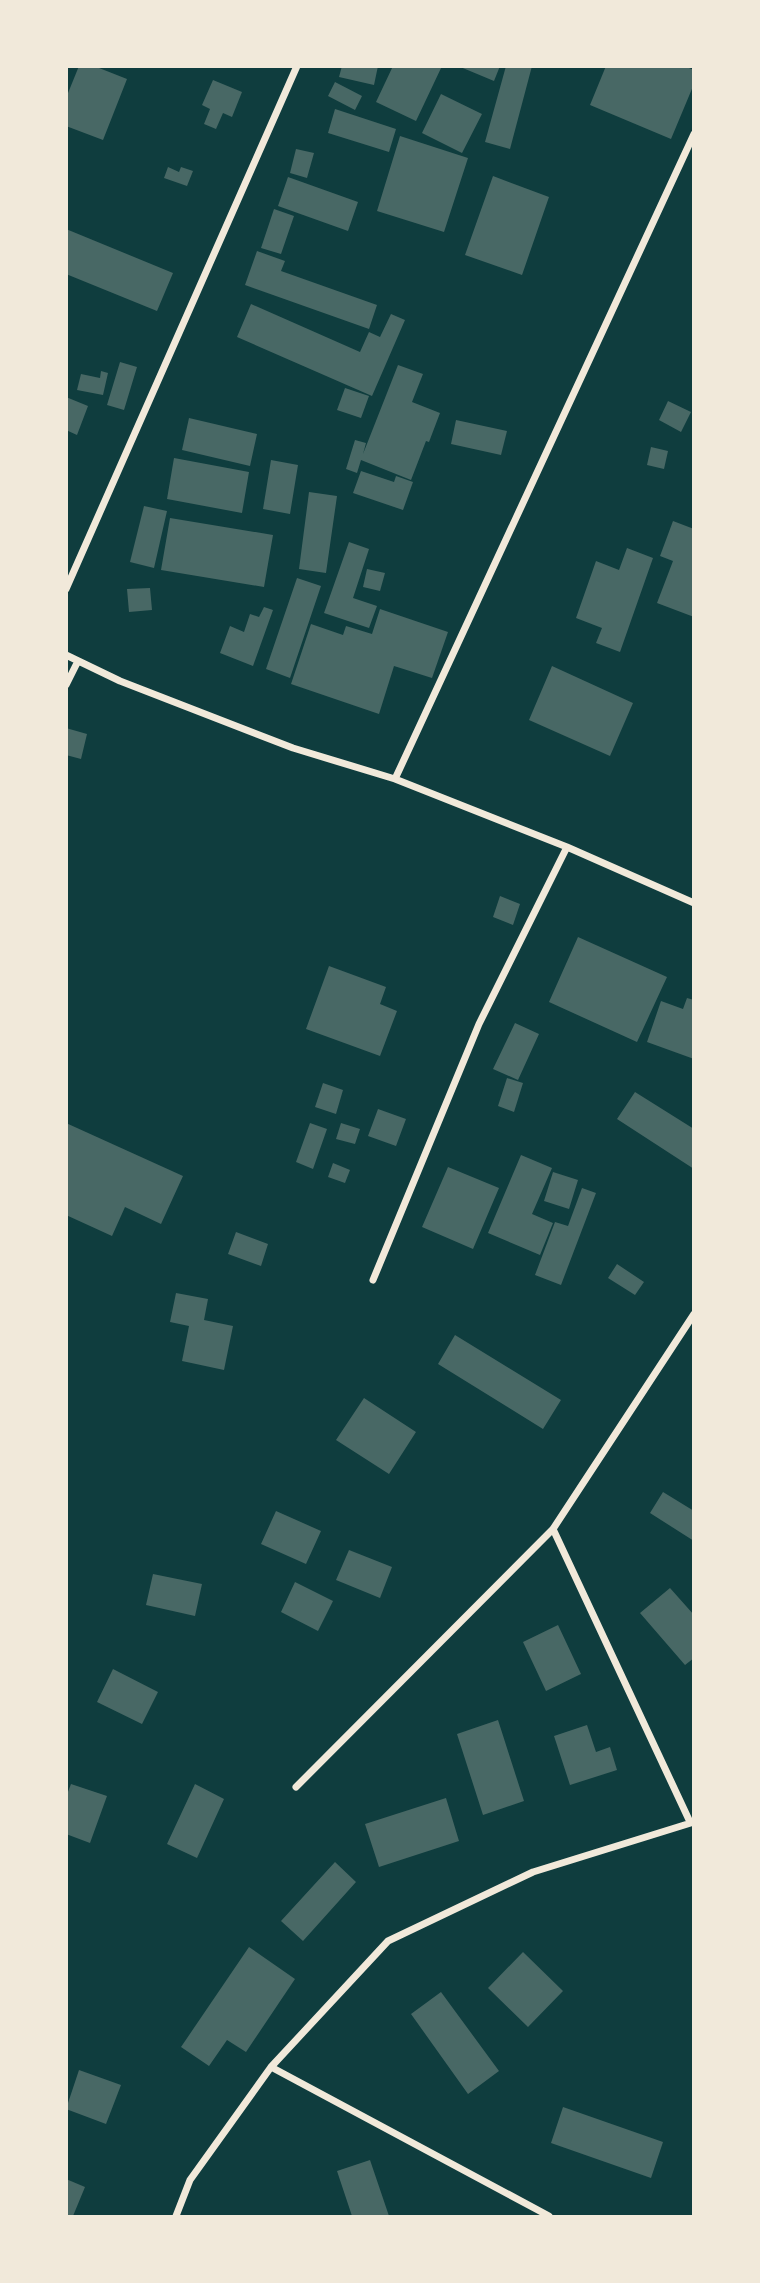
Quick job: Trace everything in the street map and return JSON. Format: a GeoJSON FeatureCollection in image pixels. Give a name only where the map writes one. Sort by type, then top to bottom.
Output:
{"type":"FeatureCollection","features":[{"type":"Feature","properties":{"kind":"street"},"geometry":{"type":"LineString","coordinates":[[66,589],[297,66]]}},
{"type":"Feature","properties":{"kind":"street"},"geometry":{"type":"LineString","coordinates":[[395,779],[694,134]]}},
{"type":"Feature","properties":{"kind":"street"},"geometry":{"type":"LineString","coordinates":[[66,655],[120,681],[293,748],[395,779],[567,848],[694,903]]}},
{"type":"Feature","properties":{"kind":"street"},"geometry":{"type":"LineString","coordinates":[[66,685],[78,661]]}},
{"type":"Feature","properties":{"kind":"street"},"geometry":{"type":"LineString","coordinates":[[373,1280],[479,1024],[567,848]]}},
{"type":"Feature","properties":{"kind":"street"},"geometry":{"type":"LineString","coordinates":[[296,1787],[553,1529],[694,1314]]}},
{"type":"Feature","properties":{"kind":"street"},"geometry":{"type":"LineString","coordinates":[[176,2217],[190,2180],[271,2067],[388,1941],[533,1872],[692,1822],[553,1529]]}},
{"type":"Feature","properties":{"kind":"street"},"geometry":{"type":"LineString","coordinates":[[271,2067],[549,2217]]}},
{"type":"Feature","properties":{"kind":"building"},"geometry":{"type":"Polygon","coordinates":[[[79,66],[94,66],[127,79],[103,140],[66,126],[66,98],[79,66]]]}},
{"type":"Feature","properties":{"kind":"building"},"geometry":{"type":"Polygon","coordinates":[[[342,66],[378,66],[374,85],[339,77],[342,66]]]}},
{"type":"Feature","properties":{"kind":"building"},"geometry":{"type":"Polygon","coordinates":[[[393,66],[442,66],[416,121],[376,102],[393,66]]]}},
{"type":"Feature","properties":{"kind":"building"},"geometry":{"type":"Polygon","coordinates":[[[458,66],[500,66],[494,81],[458,66]]]}},
{"type":"Feature","properties":{"kind":"building"},"geometry":{"type":"Polygon","coordinates":[[[506,66],[532,66],[510,149],[485,142],[506,66]]]}},
{"type":"Feature","properties":{"kind":"building"},"geometry":{"type":"Polygon","coordinates":[[[606,66],[684,66],[694,70],[694,84],[671,139],[590,105],[606,66]]]}},
{"type":"Feature","properties":{"kind":"building"},"geometry":{"type":"Polygon","coordinates":[[[213,80],[242,92],[232,117],[223,113],[216,129],[204,124],[210,109],[202,105],[213,80]]]}},
{"type":"Feature","properties":{"kind":"building"},"geometry":{"type":"Polygon","coordinates":[[[335,82],[362,96],[355,110],[328,96],[335,82]]]}},
{"type":"Feature","properties":{"kind":"building"},"geometry":{"type":"Polygon","coordinates":[[[441,94],[482,114],[462,153],[422,133],[441,94]]]}},
{"type":"Feature","properties":{"kind":"building"},"geometry":{"type":"Polygon","coordinates":[[[335,109],[396,129],[389,152],[328,133],[335,109]]]}},
{"type":"Feature","properties":{"kind":"building"},"geometry":{"type":"Polygon","coordinates":[[[400,136],[468,158],[444,232],[377,211],[400,136]]]}},
{"type":"Feature","properties":{"kind":"building"},"geometry":{"type":"Polygon","coordinates":[[[296,149],[314,153],[307,178],[290,173],[296,149]]]}},
{"type":"Feature","properties":{"kind":"building"},"geometry":{"type":"Polygon","coordinates":[[[168,167],[179,172],[181,167],[193,171],[187,186],[164,178],[168,167]]]}},
{"type":"Feature","properties":{"kind":"building"},"geometry":{"type":"Polygon","coordinates":[[[493,176],[549,197],[522,275],[465,255],[493,176]]]}},
{"type":"Feature","properties":{"kind":"building"},"geometry":{"type":"Polygon","coordinates":[[[288,177],[358,202],[348,231],[278,206],[288,177]]]}},
{"type":"Feature","properties":{"kind":"building"},"geometry":{"type":"Polygon","coordinates":[[[274,209],[294,216],[281,254],[261,248],[274,209]]]}},
{"type":"Feature","properties":{"kind":"building"},"geometry":{"type":"Polygon","coordinates":[[[66,229],[173,273],[157,311],[66,274],[66,229]]]}},
{"type":"Feature","properties":{"kind":"building"},"geometry":{"type":"Polygon","coordinates":[[[257,251],[285,261],[281,271],[377,305],[369,329],[245,285],[257,251]]]}},
{"type":"Feature","properties":{"kind":"building"},"geometry":{"type":"Polygon","coordinates":[[[251,304],[360,352],[369,332],[380,337],[391,314],[405,320],[372,396],[237,337],[251,304]]]}},
{"type":"Feature","properties":{"kind":"building"},"geometry":{"type":"Polygon","coordinates":[[[120,362],[137,367],[124,410],[107,405],[120,362]]]}},
{"type":"Feature","properties":{"kind":"building"},"geometry":{"type":"Polygon","coordinates":[[[398,365],[423,374],[412,402],[440,413],[411,480],[361,460],[357,473],[346,469],[355,440],[366,443],[363,454],[398,365]]]}},
{"type":"Feature","properties":{"kind":"building"},"geometry":{"type":"Polygon","coordinates":[[[101,371],[108,373],[103,395],[77,390],[81,374],[100,378],[101,371]]]}},
{"type":"Feature","properties":{"kind":"building"},"geometry":{"type":"Polygon","coordinates":[[[345,388],[369,396],[361,418],[337,410],[345,388]]]}},
{"type":"Feature","properties":{"kind":"building"},"geometry":{"type":"Polygon","coordinates":[[[66,397],[88,406],[77,435],[66,430],[66,397]]]}},
{"type":"Feature","properties":{"kind":"building"},"geometry":{"type":"Polygon","coordinates":[[[668,401],[691,412],[681,432],[659,420],[668,401]]]}},
{"type":"Feature","properties":{"kind":"building"},"geometry":{"type":"Polygon","coordinates":[[[189,418],[257,434],[250,466],[182,450],[189,418]]]}},
{"type":"Feature","properties":{"kind":"building"},"geometry":{"type":"Polygon","coordinates":[[[456,420],[507,431],[501,455],[451,444],[456,420]]]}},
{"type":"Feature","properties":{"kind":"building"},"geometry":{"type":"Polygon","coordinates":[[[651,447],[668,451],[664,469],[647,465],[651,447]]]}},
{"type":"Feature","properties":{"kind":"building"},"geometry":{"type":"Polygon","coordinates":[[[174,458],[249,472],[242,513],[167,499],[174,458]]]}},
{"type":"Feature","properties":{"kind":"building"},"geometry":{"type":"Polygon","coordinates":[[[271,460],[298,465],[290,514],[263,509],[271,460]]]}},
{"type":"Feature","properties":{"kind":"building"},"geometry":{"type":"Polygon","coordinates":[[[361,471],[394,482],[396,476],[413,482],[403,510],[353,493],[361,471]]]}},
{"type":"Feature","properties":{"kind":"building"},"geometry":{"type":"Polygon","coordinates":[[[309,492],[337,496],[326,573],[299,569],[309,492]]]}},
{"type":"Feature","properties":{"kind":"building"},"geometry":{"type":"Polygon","coordinates":[[[144,506],[167,511],[154,568],[130,562],[144,506]]]}},
{"type":"Feature","properties":{"kind":"building"},"geometry":{"type":"Polygon","coordinates":[[[170,518],[273,535],[264,587],[161,570],[170,518]]]}},
{"type":"Feature","properties":{"kind":"building"},"geometry":{"type":"Polygon","coordinates":[[[673,521],[694,529],[694,617],[657,603],[673,561],[660,556],[673,521]]]}},
{"type":"Feature","properties":{"kind":"building"},"geometry":{"type":"Polygon","coordinates":[[[349,542],[369,549],[353,598],[377,606],[369,628],[324,613],[349,542]]]}},
{"type":"Feature","properties":{"kind":"building"},"geometry":{"type":"Polygon","coordinates":[[[627,548],[653,558],[620,652],[596,643],[602,628],[576,618],[596,561],[619,570],[627,548]]]}},
{"type":"Feature","properties":{"kind":"building"},"geometry":{"type":"Polygon","coordinates":[[[367,569],[385,573],[380,591],[363,587],[367,569]]]}},
{"type":"Feature","properties":{"kind":"building"},"geometry":{"type":"Polygon","coordinates":[[[297,578],[321,586],[290,678],[266,669],[297,578]]]}},
{"type":"Feature","properties":{"kind":"building"},"geometry":{"type":"Polygon","coordinates":[[[150,588],[152,610],[129,612],[127,589],[150,588]]]}},
{"type":"Feature","properties":{"kind":"building"},"geometry":{"type":"Polygon","coordinates":[[[264,607],[273,610],[253,666],[220,653],[230,626],[244,632],[250,614],[259,617],[264,607]]]}},
{"type":"Feature","properties":{"kind":"building"},"geometry":{"type":"Polygon","coordinates":[[[380,609],[448,632],[432,678],[394,666],[379,714],[291,684],[311,624],[343,635],[346,626],[372,634],[380,609]]]}},
{"type":"Feature","properties":{"kind":"building"},"geometry":{"type":"Polygon","coordinates":[[[552,666],[633,703],[610,756],[529,720],[552,666]]]}},
{"type":"Feature","properties":{"kind":"building"},"geometry":{"type":"Polygon","coordinates":[[[66,728],[87,734],[81,759],[66,755],[66,728]]]}},
{"type":"Feature","properties":{"kind":"building"},"geometry":{"type":"Polygon","coordinates":[[[500,896],[520,904],[513,925],[493,917],[500,896]]]}},
{"type":"Feature","properties":{"kind":"building"},"geometry":{"type":"Polygon","coordinates":[[[578,937],[667,977],[637,1042],[549,1002],[578,937]]]}},
{"type":"Feature","properties":{"kind":"building"},"geometry":{"type":"Polygon","coordinates":[[[329,966],[386,987],[380,1004],[397,1011],[380,1056],[306,1029],[329,966]]]}},
{"type":"Feature","properties":{"kind":"building"},"geometry":{"type":"Polygon","coordinates":[[[687,998],[694,1000],[694,1059],[647,1042],[661,1001],[683,1009],[687,998]]]}},
{"type":"Feature","properties":{"kind":"building"},"geometry":{"type":"Polygon","coordinates":[[[515,1023],[539,1034],[518,1080],[493,1069],[515,1023]]]}},
{"type":"Feature","properties":{"kind":"building"},"geometry":{"type":"Polygon","coordinates":[[[507,1078],[523,1083],[514,1112],[498,1106],[507,1078]]]}},
{"type":"Feature","properties":{"kind":"building"},"geometry":{"type":"Polygon","coordinates":[[[323,1083],[343,1090],[336,1114],[315,1107],[323,1083]]]}},
{"type":"Feature","properties":{"kind":"building"},"geometry":{"type":"Polygon","coordinates":[[[635,1092],[694,1129],[694,1169],[617,1119],[635,1092]]]}},
{"type":"Feature","properties":{"kind":"building"},"geometry":{"type":"Polygon","coordinates":[[[378,1109],[406,1119],[396,1146],[368,1136],[378,1109]]]}},
{"type":"Feature","properties":{"kind":"building"},"geometry":{"type":"Polygon","coordinates":[[[66,1123],[183,1176],[161,1224],[125,1207],[112,1236],[66,1215],[66,1123]]]}},
{"type":"Feature","properties":{"kind":"building"},"geometry":{"type":"Polygon","coordinates":[[[310,1123],[327,1129],[313,1169],[296,1162],[310,1123]]]}},
{"type":"Feature","properties":{"kind":"building"},"geometry":{"type":"Polygon","coordinates":[[[341,1123],[360,1129],[355,1144],[336,1139],[341,1123]]]}},
{"type":"Feature","properties":{"kind":"building"},"geometry":{"type":"Polygon","coordinates":[[[521,1155],[552,1168],[532,1214],[553,1223],[540,1255],[488,1233],[521,1155]]]}},
{"type":"Feature","properties":{"kind":"building"},"geometry":{"type":"Polygon","coordinates":[[[333,1163],[350,1170],[345,1183],[328,1177],[333,1163]]]}},
{"type":"Feature","properties":{"kind":"building"},"geometry":{"type":"Polygon","coordinates":[[[448,1167],[499,1188],[473,1249],[422,1227],[448,1167]]]}},
{"type":"Feature","properties":{"kind":"building"},"geometry":{"type":"Polygon","coordinates":[[[553,1172],[578,1180],[569,1209],[544,1201],[553,1172]]]}},
{"type":"Feature","properties":{"kind":"building"},"geometry":{"type":"Polygon","coordinates":[[[582,1188],[596,1193],[561,1285],[535,1275],[555,1222],[568,1226],[582,1188]]]}},
{"type":"Feature","properties":{"kind":"building"},"geometry":{"type":"Polygon","coordinates":[[[236,1232],[268,1244],[261,1266],[228,1254],[236,1232]]]}},
{"type":"Feature","properties":{"kind":"building"},"geometry":{"type":"Polygon","coordinates":[[[617,1264],[644,1282],[635,1295],[608,1278],[617,1264]]]}},
{"type":"Feature","properties":{"kind":"building"},"geometry":{"type":"Polygon","coordinates":[[[176,1293],[208,1299],[204,1320],[233,1326],[224,1370],[182,1361],[189,1326],[170,1322],[176,1293]]]}},
{"type":"Feature","properties":{"kind":"building"},"geometry":{"type":"Polygon","coordinates":[[[455,1335],[561,1400],[543,1429],[438,1364],[455,1335]]]}},
{"type":"Feature","properties":{"kind":"building"},"geometry":{"type":"Polygon","coordinates":[[[364,1398],[416,1432],[389,1474],[336,1440],[364,1398]]]}},
{"type":"Feature","properties":{"kind":"building"},"geometry":{"type":"Polygon","coordinates":[[[663,1492],[694,1511],[694,1541],[650,1513],[663,1492]]]}},
{"type":"Feature","properties":{"kind":"building"},"geometry":{"type":"Polygon","coordinates":[[[276,1511],[321,1531],[306,1564],[261,1544],[276,1511]]]}},
{"type":"Feature","properties":{"kind":"building"},"geometry":{"type":"Polygon","coordinates":[[[349,1550],[392,1567],[380,1598],[336,1580],[349,1550]]]}},
{"type":"Feature","properties":{"kind":"building"},"geometry":{"type":"Polygon","coordinates":[[[153,1574],[202,1584],[195,1616],[146,1605],[153,1574]]]}},
{"type":"Feature","properties":{"kind":"building"},"geometry":{"type":"Polygon","coordinates":[[[295,1582],[333,1601],[318,1631],[281,1612],[295,1582]]]}},
{"type":"Feature","properties":{"kind":"building"},"geometry":{"type":"Polygon","coordinates":[[[670,1588],[694,1615],[694,1658],[685,1665],[640,1613],[670,1588]]]}},
{"type":"Feature","properties":{"kind":"building"},"geometry":{"type":"Polygon","coordinates":[[[558,1625],[581,1674],[546,1691],[523,1642],[558,1625]]]}},
{"type":"Feature","properties":{"kind":"building"},"geometry":{"type":"Polygon","coordinates":[[[113,1669],[158,1692],[142,1724],[97,1702],[113,1669]]]}},
{"type":"Feature","properties":{"kind":"building"},"geometry":{"type":"Polygon","coordinates":[[[498,1720],[524,1801],[483,1815],[457,1734],[498,1720]]]}},
{"type":"Feature","properties":{"kind":"building"},"geometry":{"type":"Polygon","coordinates":[[[587,1725],[596,1752],[610,1747],[617,1770],[570,1785],[554,1736],[587,1725]]]}},
{"type":"Feature","properties":{"kind":"building"},"geometry":{"type":"Polygon","coordinates":[[[71,1784],[107,1796],[90,1843],[66,1834],[66,1797],[71,1784]]]}},
{"type":"Feature","properties":{"kind":"building"},"geometry":{"type":"Polygon","coordinates":[[[195,1784],[224,1799],[197,1858],[167,1844],[195,1784]]]}},
{"type":"Feature","properties":{"kind":"building"},"geometry":{"type":"Polygon","coordinates":[[[446,1798],[459,1841],[379,1867],[365,1824],[446,1798]]]}},
{"type":"Feature","properties":{"kind":"building"},"geometry":{"type":"Polygon","coordinates":[[[335,1862],[356,1882],[303,1941],[281,1921],[335,1862]]]}},
{"type":"Feature","properties":{"kind":"building"},"geometry":{"type":"Polygon","coordinates":[[[249,1947],[295,1979],[246,2052],[227,2040],[209,2066],[181,2047],[249,1947]]]}},
{"type":"Feature","properties":{"kind":"building"},"geometry":{"type":"Polygon","coordinates":[[[523,1952],[563,1991],[528,2027],[488,1988],[523,1952]]]}},
{"type":"Feature","properties":{"kind":"building"},"geometry":{"type":"Polygon","coordinates":[[[441,1992],[499,2071],[468,2094],[411,2014],[441,1992]]]}},
{"type":"Feature","properties":{"kind":"building"},"geometry":{"type":"Polygon","coordinates":[[[79,2070],[121,2085],[106,2124],[66,2109],[79,2070]]]}},
{"type":"Feature","properties":{"kind":"building"},"geometry":{"type":"Polygon","coordinates":[[[563,2107],[663,2142],[651,2178],[551,2143],[563,2107]]]}},
{"type":"Feature","properties":{"kind":"building"},"geometry":{"type":"Polygon","coordinates":[[[370,2160],[389,2216],[352,2216],[337,2171],[370,2160]]]}},
{"type":"Feature","properties":{"kind":"building"},"geometry":{"type":"Polygon","coordinates":[[[66,2179],[85,2187],[73,2216],[66,2216],[66,2179]]]}}]}
